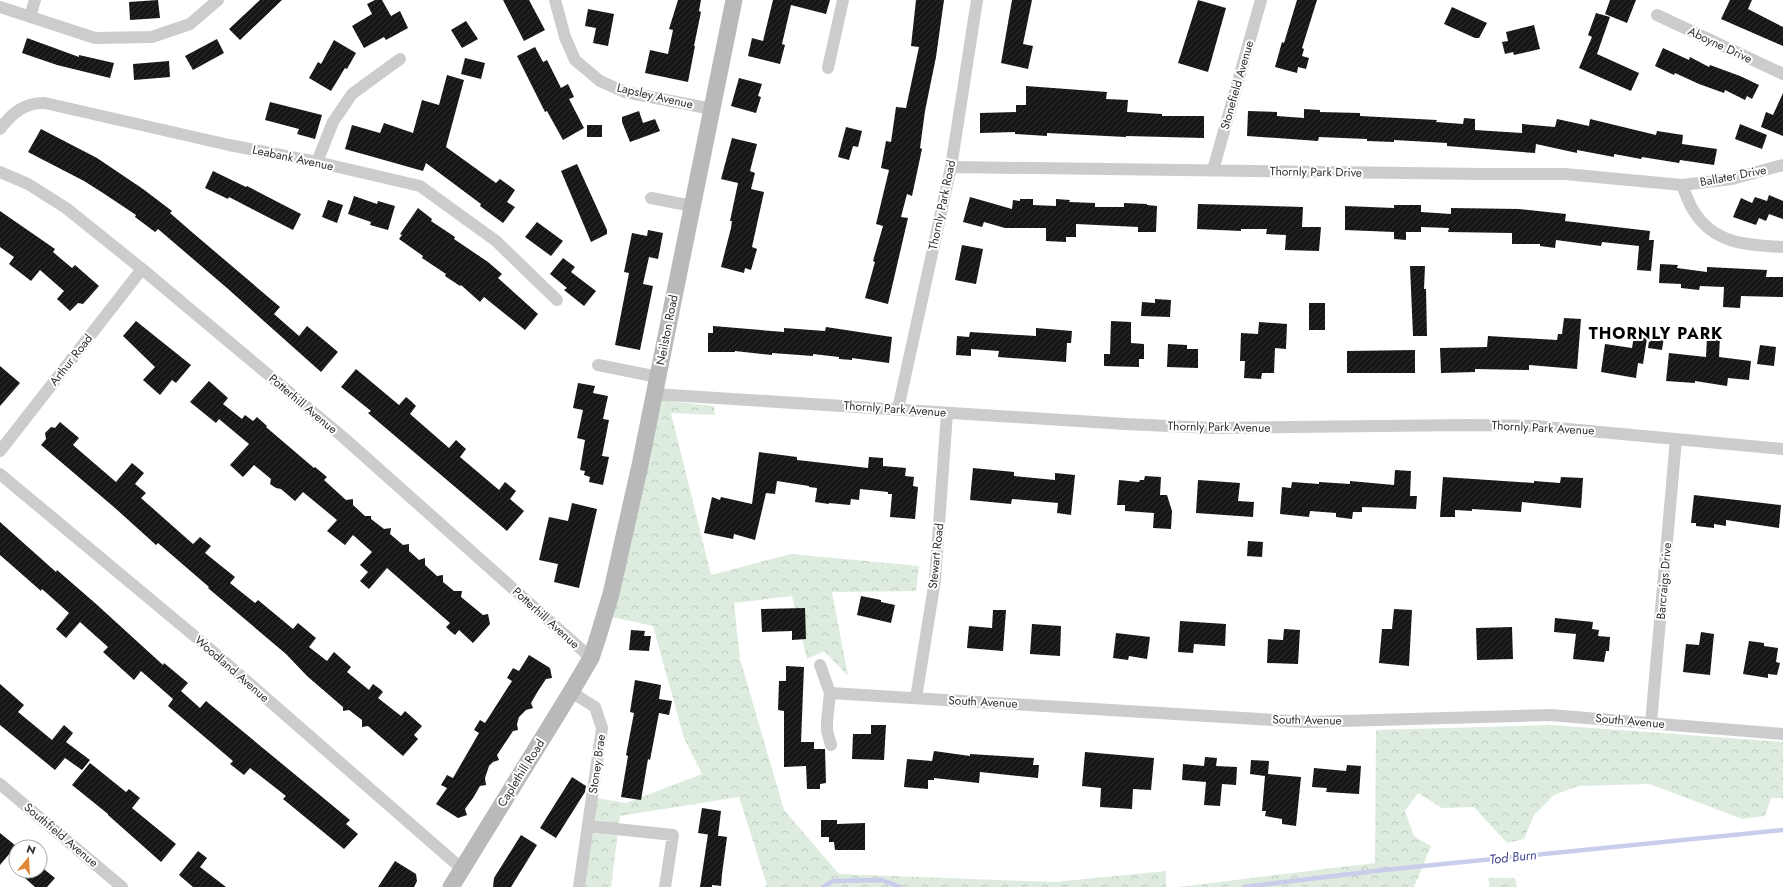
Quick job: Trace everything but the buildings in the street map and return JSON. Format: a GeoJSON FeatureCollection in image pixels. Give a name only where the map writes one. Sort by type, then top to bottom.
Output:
{"type":"FeatureCollection","features":[{"type":"Feature","properties":{"kind":"main road","name":"Neilston Road"},"geometry":{"type":"LineString","coordinates":[[591,658],[611,594],[640,465],[734,0]]}},
{"type":"Feature","properties":{"kind":"main road","name":"Caplethill Road"},"geometry":{"type":"LineString","coordinates":[[451,887],[461,868],[591,658]]}},
{"type":"Feature","properties":{"kind":"street"},"geometry":{"type":"LineString","coordinates":[[30,17],[35,0]]}},
{"type":"Feature","properties":{"kind":"street"},"geometry":{"type":"LineString","coordinates":[[0,8],[95,38],[152,37],[190,24],[218,0]]}},
{"type":"Feature","properties":{"kind":"street","name":"Lapsley Avenue"},"geometry":{"type":"LineString","coordinates":[[555,0],[565,37],[575,60],[600,81],[625,92],[712,109]]}},
{"type":"Feature","properties":{"kind":"street"},"geometry":{"type":"LineString","coordinates":[[828,68],[843,0]]}},
{"type":"Feature","properties":{"kind":"street","name":"Thornly Park Road"},"geometry":{"type":"LineString","coordinates":[[898,409],[950,167],[977,0]]}},
{"type":"Feature","properties":{"kind":"street","name":"Stonefield Avenue"},"geometry":{"type":"LineString","coordinates":[[1213,170],[1261,0]]}},
{"type":"Feature","properties":{"kind":"street","name":"Aboyne Drive"},"geometry":{"type":"LineString","coordinates":[[1657,15],[1783,74]]}},
{"type":"Feature","properties":{"kind":"street"},"geometry":{"type":"LineString","coordinates":[[317,162],[333,122],[352,94],[400,59]]}},
{"type":"Feature","properties":{"kind":"street","name":"Leabank Avenue"},"geometry":{"type":"LineString","coordinates":[[0,129],[6,120],[25,105],[35,102],[45,103],[228,145],[317,162],[420,186],[496,241],[557,300]]}},
{"type":"Feature","properties":{"kind":"street","name":"Ballater Drive"},"geometry":{"type":"LineString","coordinates":[[1682,185],[1732,179],[1783,165]]}},
{"type":"Feature","properties":{"kind":"street","name":"Thornly Park Drive"},"geometry":{"type":"LineString","coordinates":[[950,167],[1565,174],[1682,185]]}},
{"type":"Feature","properties":{"kind":"street","name":"Potterhill Avenue"},"geometry":{"type":"LineString","coordinates":[[0,172],[28,184],[66,208],[142,269],[344,438],[591,658]]}},
{"type":"Feature","properties":{"kind":"street"},"geometry":{"type":"LineString","coordinates":[[1682,185],[1695,213],[1709,229],[1722,237],[1744,245],[1783,247]]}},
{"type":"Feature","properties":{"kind":"street"},"geometry":{"type":"LineString","coordinates":[[651,198],[692,206]]}},
{"type":"Feature","properties":{"kind":"street","name":"Arthur Road"},"geometry":{"type":"LineString","coordinates":[[0,451],[142,269]]}},
{"type":"Feature","properties":{"kind":"street"},"geometry":{"type":"LineString","coordinates":[[598,365],[658,377]]}},
{"type":"Feature","properties":{"kind":"street","name":"Thornly Park Avenue"},"geometry":{"type":"LineString","coordinates":[[654,394],[1213,428],[1468,425],[1536,426],[1783,449]]}},
{"type":"Feature","properties":{"kind":"street","name":"Stewart Road"},"geometry":{"type":"LineString","coordinates":[[916,698],[935,580],[947,413]]}},
{"type":"Feature","properties":{"kind":"street","name":"Barcraigs Drive"},"geometry":{"type":"LineString","coordinates":[[1651,723],[1676,438]]}},
{"type":"Feature","properties":{"kind":"street","name":"Woodland Avenue"},"geometry":{"type":"LineString","coordinates":[[0,474],[204,644],[461,868]]}},
{"type":"Feature","properties":{"kind":"street"},"geometry":{"type":"LineString","coordinates":[[820,665],[830,693],[827,731],[831,745]]}},
{"type":"Feature","properties":{"kind":"street","name":"Stoney Brae"},"geometry":{"type":"LineString","coordinates":[[571,692],[595,707],[602,728],[579,887]]}},
{"type":"Feature","properties":{"kind":"street","name":"South Avenue"},"geometry":{"type":"LineString","coordinates":[[830,693],[1307,722],[1550,715],[1783,734]]}},
{"type":"Feature","properties":{"kind":"street","name":"Southfield Avenue"},"geometry":{"type":"LineString","coordinates":[[0,784],[122,887]]}},
{"type":"Feature","properties":{"kind":"street"},"geometry":{"type":"LineString","coordinates":[[588,826],[673,835],[665,887]]}},
{"type":"Feature","properties":{"kind":"green space"},"geometry":{"type":"Polygon","coordinates":[[[662,400],[714,406],[715,415],[671,413],[711,575],[791,554],[919,566],[916,591],[832,592],[848,676],[824,651],[807,659],[792,596],[734,603],[740,659],[784,810],[839,874],[1055,882],[1166,871],[1166,887],[765,887],[767,885],[739,797],[620,816],[611,887],[585,887],[597,798],[626,803],[702,774],[684,738],[653,626],[612,617],[662,400]]]}},
{"type":"Feature","properties":{"kind":"green space"},"geometry":{"type":"Polygon","coordinates":[[[1551,725],[1783,742],[1783,798],[1771,798],[1765,816],[1742,819],[1650,784],[1578,786],[1554,795],[1534,815],[1524,839],[1507,843],[1474,807],[1442,808],[1418,793],[1405,811],[1414,836],[1431,846],[1414,887],[1178,887],[1375,863],[1376,730],[1551,725]]]}},
{"type":"Feature","properties":{"kind":"green space"},"geometry":{"type":"Polygon","coordinates":[[[1488,878],[1515,878],[1517,887],[1490,887],[1488,878]]]}},
{"type":"Feature","properties":{"kind":"waterway","name":"Tod Burn"},"geometry":{"type":"LineString","coordinates":[[1244,887],[1383,870],[1783,830]]}},
{"type":"Feature","properties":{"kind":"waterway","name":"Tod Burn"},"geometry":{"type":"LineString","coordinates":[[823,887],[833,881],[882,880],[900,887]]}},
{"type":"Feature","properties":{"kind":"district","name":"THORNLY PARK"},"geometry":{"type":"Point","coordinates":[1656,333]}}]}
